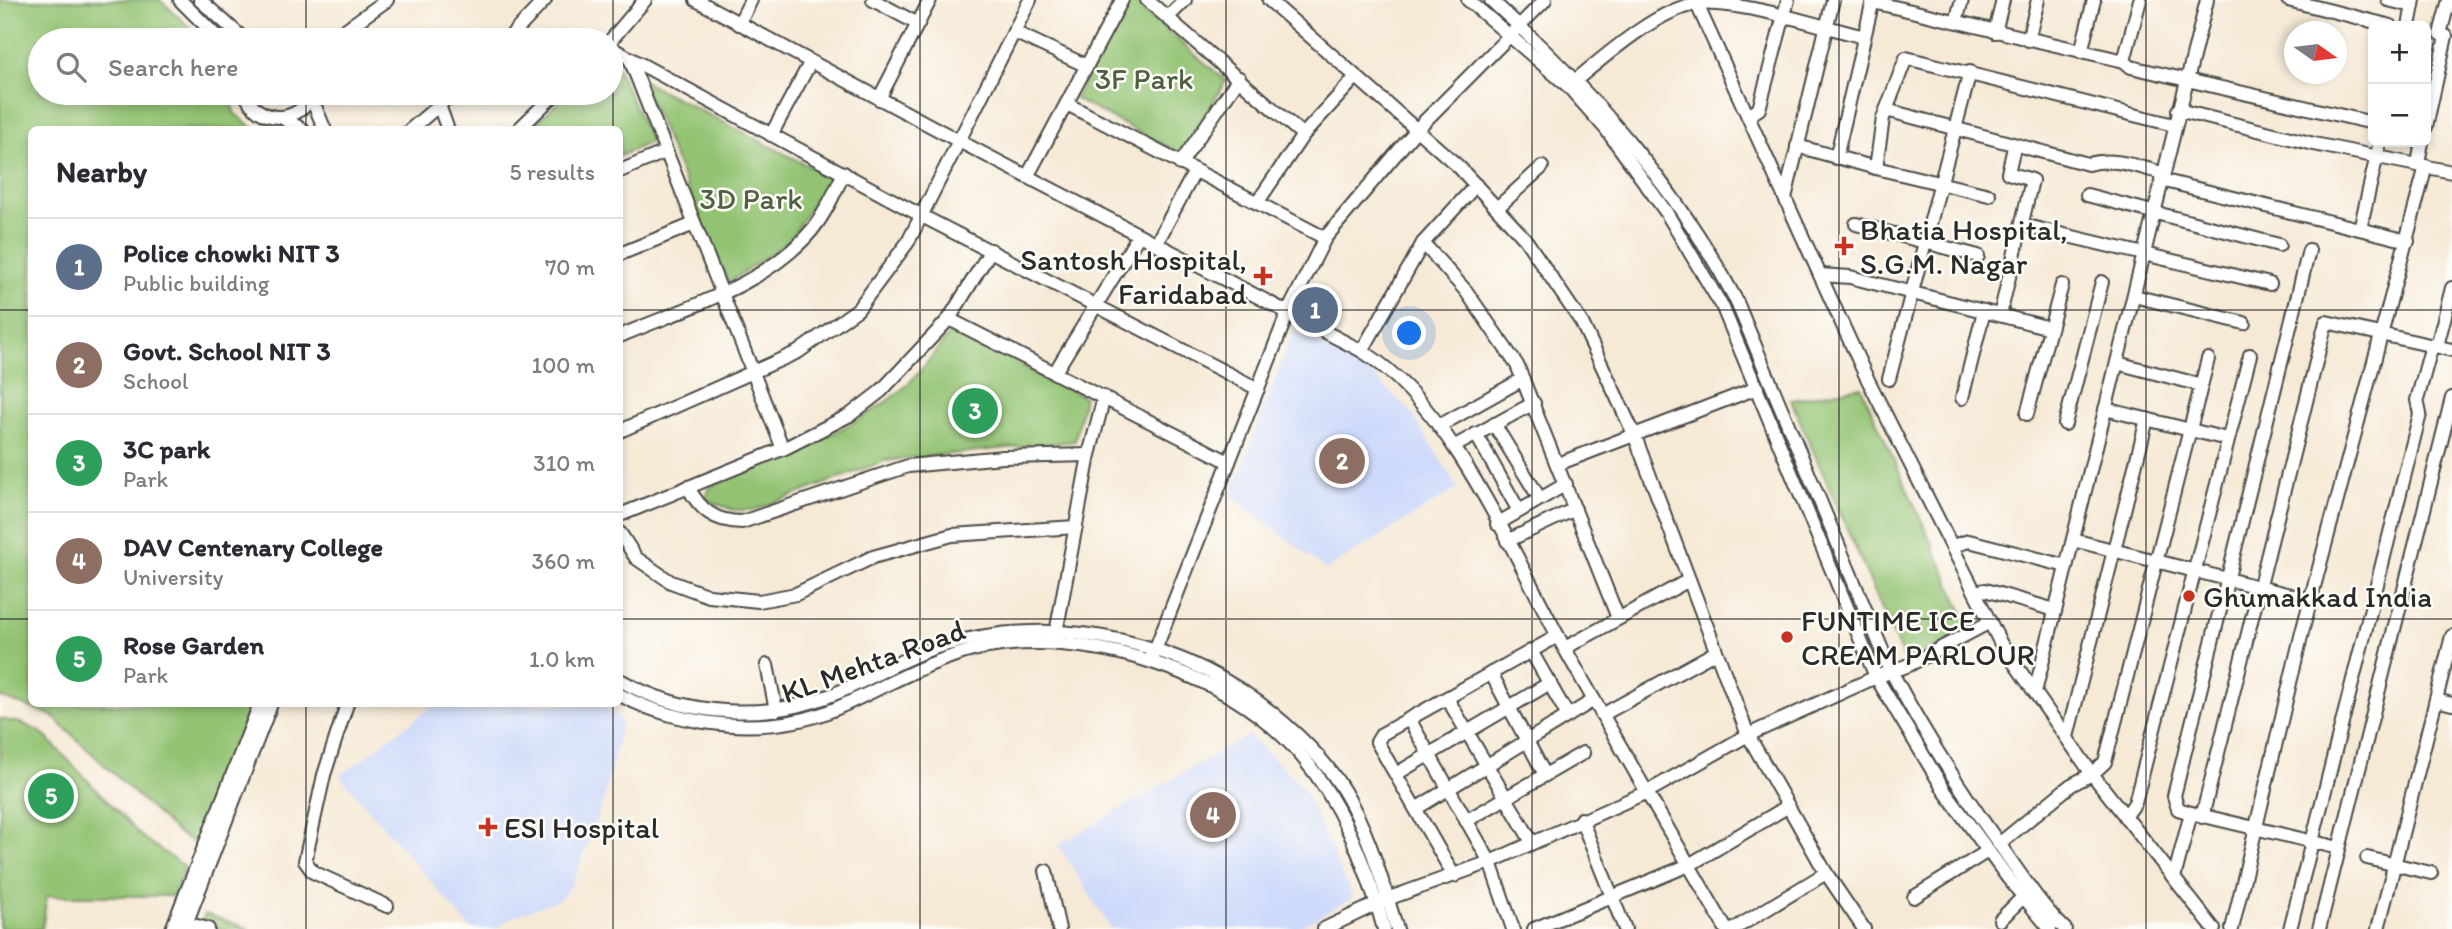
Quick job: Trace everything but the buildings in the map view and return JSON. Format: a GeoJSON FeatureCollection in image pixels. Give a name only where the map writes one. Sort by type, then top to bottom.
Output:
{"type":"FeatureCollection","features":[{"type":"Feature","properties":{"kind":"street"},"geometry":{"type":"LineString","coordinates":[[180,0],[207,28]]}},
{"type":"Feature","properties":{"kind":"street"},"geometry":{"type":"LineString","coordinates":[[201,0],[232,28]]}},
{"type":"Feature","properties":{"kind":"street"},"geometry":{"type":"LineString","coordinates":[[348,28],[387,0]]}},
{"type":"Feature","properties":{"kind":"street"},"geometry":{"type":"LineString","coordinates":[[363,28],[397,0]]}},
{"type":"Feature","properties":{"kind":"street"},"geometry":{"type":"LineString","coordinates":[[518,28],[545,0]]}},
{"type":"Feature","properties":{"kind":"street"},"geometry":{"type":"LineString","coordinates":[[621,28],[645,0]]}},
{"type":"Feature","properties":{"kind":"street"},"geometry":{"type":"LineString","coordinates":[[696,0],[810,63],[1362,351],[1409,389],[1455,446],[1602,715],[1726,929]]}},
{"type":"Feature","properties":{"kind":"street"},"geometry":{"type":"LineString","coordinates":[[739,23],[751,0]]}},
{"type":"Feature","properties":{"kind":"street"},"geometry":{"type":"LineString","coordinates":[[873,0],[918,24]]}},
{"type":"Feature","properties":{"kind":"street"},"geometry":{"type":"LineString","coordinates":[[879,99],[930,0]]}},
{"type":"Feature","properties":{"kind":"street"},"geometry":{"type":"LineString","coordinates":[[623,430],[798,352],[858,309],[883,280],[922,216],[1030,0]]}},
{"type":"Feature","properties":{"kind":"street"},"geometry":{"type":"LineString","coordinates":[[1027,177],[1122,0]]}},
{"type":"Feature","properties":{"kind":"street"},"geometry":{"type":"LineString","coordinates":[[1147,0],[1303,135]]}},
{"type":"Feature","properties":{"kind":"street"},"geometry":{"type":"LineString","coordinates":[[1168,18],[1185,0]]}},
{"type":"Feature","properties":{"kind":"street"},"geometry":{"type":"LineString","coordinates":[[1269,0],[1354,78],[1417,129],[1476,185],[1525,239],[1582,323],[1634,434],[1748,735],[1826,873],[1864,929]]}},
{"type":"Feature","properties":{"kind":"street"},"geometry":{"type":"LineString","coordinates":[[1468,0],[1509,38],[1572,83],[1614,120],[1718,264],[1737,300],[1891,671],[1917,721],[2023,897],[2044,927]]}},
{"type":"Feature","properties":{"kind":"street"},"geometry":{"type":"LineString","coordinates":[[1491,0],[1520,26],[1572,83],[1673,223],[1723,309],[1876,677],[1946,793],[2064,929]]}},
{"type":"Feature","properties":{"kind":"street"},"geometry":{"type":"LineString","coordinates":[[1153,655],[1288,312],[1325,238],[1417,129],[1545,0]]}},
{"type":"Feature","properties":{"kind":"street"},"geometry":{"type":"LineString","coordinates":[[1748,116],[1759,108],[1788,0]]}},
{"type":"Feature","properties":{"kind":"street"},"geometry":{"type":"LineString","coordinates":[[1785,198],[1833,0]]}},
{"type":"Feature","properties":{"kind":"street"},"geometry":{"type":"LineString","coordinates":[[1922,13],[1927,0]]}},
{"type":"Feature","properties":{"kind":"street"},"geometry":{"type":"LineString","coordinates":[[1956,22],[1962,0]]}},
{"type":"Feature","properties":{"kind":"street"},"geometry":{"type":"LineString","coordinates":[[1995,32],[2003,0]]}},
{"type":"Feature","properties":{"kind":"street"},"geometry":{"type":"LineString","coordinates":[[2028,40],[2038,0]]}},
{"type":"Feature","properties":{"kind":"street"},"geometry":{"type":"LineString","coordinates":[[2081,52],[2094,0]]}},
{"type":"Feature","properties":{"kind":"street"},"geometry":{"type":"LineString","coordinates":[[2124,61],[2140,0]]}},
{"type":"Feature","properties":{"kind":"street"},"geometry":{"type":"LineString","coordinates":[[2035,692],[2207,0]]}},
{"type":"Feature","properties":{"kind":"street"},"geometry":{"type":"LineString","coordinates":[[2288,0],[2322,4],[2375,21]]}},
{"type":"Feature","properties":{"kind":"street"},"geometry":{"type":"LineString","coordinates":[[2388,0],[2414,3],[2410,21]]}},
{"type":"Feature","properties":{"kind":"street"},"geometry":{"type":"LineString","coordinates":[[2431,104],[2446,36],[2449,0]]}},
{"type":"Feature","properties":{"kind":"street"},"geometry":{"type":"LineString","coordinates":[[1836,158],[1873,1],[2124,61],[2131,67],[2187,81],[2368,122]]}},
{"type":"Feature","properties":{"kind":"street"},"geometry":{"type":"LineString","coordinates":[[1572,83],[1660,17],[1696,2],[1735,6],[1864,37]]}},
{"type":"Feature","properties":{"kind":"street"},"geometry":{"type":"LineString","coordinates":[[1696,2],[1864,372],[2001,644],[2124,817],[2214,929]]}},
{"type":"Feature","properties":{"kind":"street"},"geometry":{"type":"LineString","coordinates":[[1014,32],[1087,66]]}},
{"type":"Feature","properties":{"kind":"street"},"geometry":{"type":"LineString","coordinates":[[623,55],[922,216],[1258,388]]}},
{"type":"Feature","properties":{"kind":"street"},"geometry":{"type":"LineString","coordinates":[[1877,169],[1886,110],[1906,58],[2174,125]]}},
{"type":"Feature","properties":{"kind":"street"},"geometry":{"type":"LineString","coordinates":[[630,59],[783,449]]}},
{"type":"Feature","properties":{"kind":"street"},"geometry":{"type":"LineString","coordinates":[[771,135],[810,63]]}},
{"type":"Feature","properties":{"kind":"street"},"geometry":{"type":"LineString","coordinates":[[1888,379],[1970,72]]}},
{"type":"Feature","properties":{"kind":"street"},"geometry":{"type":"LineString","coordinates":[[1257,203],[1303,135],[1354,78]]}},
{"type":"Feature","properties":{"kind":"street"},"geometry":{"type":"LineString","coordinates":[[1180,164],[1239,79]]}},
{"type":"Feature","properties":{"kind":"street"},"geometry":{"type":"LineString","coordinates":[[1067,104],[1325,238]]}},
{"type":"Feature","properties":{"kind":"street"},"geometry":{"type":"LineString","coordinates":[[252,105],[261,112],[281,117],[296,126]]}},
{"type":"Feature","properties":{"kind":"street"},"geometry":{"type":"LineString","coordinates":[[281,117],[299,111],[304,105]]}},
{"type":"Feature","properties":{"kind":"street"},"geometry":{"type":"LineString","coordinates":[[316,105],[324,126]]}},
{"type":"Feature","properties":{"kind":"street"},"geometry":{"type":"LineString","coordinates":[[415,126],[439,105],[447,126]]}},
{"type":"Feature","properties":{"kind":"street"},"geometry":{"type":"LineString","coordinates":[[522,126],[544,105]]}},
{"type":"Feature","properties":{"kind":"street"},"geometry":{"type":"LineString","coordinates":[[1886,110],[1954,126],[2014,147],[2088,164],[2106,159],[2116,161],[2161,177],[2408,241]]}},
{"type":"Feature","properties":{"kind":"street"},"geometry":{"type":"LineString","coordinates":[[2178,110],[2314,144],[2378,148],[2422,165],[2452,172]]}},
{"type":"Feature","properties":{"kind":"street"},"geometry":{"type":"LineString","coordinates":[[1797,146],[1877,169],[1989,195]]}},
{"type":"Feature","properties":{"kind":"street"},"geometry":{"type":"LineString","coordinates":[[2000,315],[2032,180],[2008,173],[2014,147]]}},
{"type":"Feature","properties":{"kind":"street"},"geometry":{"type":"LineString","coordinates":[[2232,929],[2310,600],[2408,241],[2423,147]]}},
{"type":"Feature","properties":{"kind":"street"},"geometry":{"type":"LineString","coordinates":[[2360,229],[2378,148]]}},
{"type":"Feature","properties":{"kind":"street"},"geometry":{"type":"LineString","coordinates":[[623,171],[665,152]]}},
{"type":"Feature","properties":{"kind":"street"},"geometry":{"type":"LineString","coordinates":[[1497,208],[1542,167]]}},
{"type":"Feature","properties":{"kind":"street"},"geometry":{"type":"LineString","coordinates":[[1156,244],[1195,172]]}},
{"type":"Feature","properties":{"kind":"street"},"geometry":{"type":"LineString","coordinates":[[623,335],[721,293],[769,268],[800,243],[823,215],[844,173]]}},
{"type":"Feature","properties":{"kind":"street"},"geometry":{"type":"LineString","coordinates":[[1362,351],[1423,243],[1476,185]]}},
{"type":"Feature","properties":{"kind":"street"},"geometry":{"type":"LineString","coordinates":[[2087,195],[2279,245]]}},
{"type":"Feature","properties":{"kind":"street"},"geometry":{"type":"LineString","coordinates":[[623,253],[694,224]]}},
{"type":"Feature","properties":{"kind":"street"},"geometry":{"type":"LineString","coordinates":[[1856,224],[1978,256]]}},
{"type":"Feature","properties":{"kind":"street"},"geometry":{"type":"LineString","coordinates":[[2022,225],[2270,284]]}},
{"type":"Feature","properties":{"kind":"street"},"geometry":{"type":"LineString","coordinates":[[1055,372],[1139,235]]}},
{"type":"Feature","properties":{"kind":"street"},"geometry":{"type":"LineString","coordinates":[[1423,243],[1466,291],[1517,365],[1618,618]]}},
{"type":"Feature","properties":{"kind":"street"},"geometry":{"type":"LineString","coordinates":[[623,513],[783,449],[835,424],[881,391],[949,319],[991,250]]}},
{"type":"Feature","properties":{"kind":"street"},"geometry":{"type":"LineString","coordinates":[[2309,250],[2174,796],[2178,809],[2197,815],[2339,848]]}},
{"type":"Feature","properties":{"kind":"street"},"geometry":{"type":"LineString","coordinates":[[1820,275],[1850,277],[2050,328]]}},
{"type":"Feature","properties":{"kind":"street"},"geometry":{"type":"LineString","coordinates":[[2065,424],[2102,282]]}},
{"type":"Feature","properties":{"kind":"street"},"geometry":{"type":"LineString","coordinates":[[2027,414],[2062,285]]}},
{"type":"Feature","properties":{"kind":"street"},"geometry":{"type":"LineString","coordinates":[[2290,929],[2420,414],[2417,400],[2452,288]]}},
{"type":"Feature","properties":{"kind":"street"},"geometry":{"type":"LineString","coordinates":[[2134,296],[2244,323]]}},
{"type":"Feature","properties":{"kind":"street"},"geometry":{"type":"LineString","coordinates":[[1962,398],[1983,311]]}},
{"type":"Feature","properties":{"kind":"street"},"geometry":{"type":"LineString","coordinates":[[949,319],[1229,462]]}},
{"type":"Feature","properties":{"kind":"street"},"geometry":{"type":"LineString","coordinates":[[2174,878],[2197,815],[2259,587],[2326,322],[2452,350]]}},
{"type":"Feature","properties":{"kind":"street"},"geometry":{"type":"LineString","coordinates":[[2124,817],[2135,803],[2250,355]]}},
{"type":"Feature","properties":{"kind":"street"},"geometry":{"type":"LineString","coordinates":[[1914,897],[1994,848],[2071,785],[2092,774],[2108,755],[2208,359]]}},
{"type":"Feature","properties":{"kind":"street"},"geometry":{"type":"LineString","coordinates":[[2117,363],[2201,385]]}},
{"type":"Feature","properties":{"kind":"street"},"geometry":{"type":"LineString","coordinates":[[1439,426],[1523,379]]}},
{"type":"Feature","properties":{"kind":"street"},"geometry":{"type":"LineString","coordinates":[[1558,464],[1757,388]]}},
{"type":"Feature","properties":{"kind":"street"},"geometry":{"type":"LineString","coordinates":[[1056,633],[1089,456],[1104,397]]}},
{"type":"Feature","properties":{"kind":"street"},"geometry":{"type":"LineString","coordinates":[[2319,929],[2452,398]]}},
{"type":"Feature","properties":{"kind":"street"},"geometry":{"type":"LineString","coordinates":[[1455,446],[1534,403]]}},
{"type":"Feature","properties":{"kind":"street"},"geometry":{"type":"LineString","coordinates":[[2105,409],[2227,439]]}},
{"type":"Feature","properties":{"kind":"street"},"geometry":{"type":"LineString","coordinates":[[2067,737],[2147,419]]}},
{"type":"Feature","properties":{"kind":"street"},"geometry":{"type":"LineString","coordinates":[[1494,424],[1540,499]]}},
{"type":"Feature","properties":{"kind":"street"},"geometry":{"type":"LineString","coordinates":[[1476,434],[1519,512]]}},
{"type":"Feature","properties":{"kind":"street"},"geometry":{"type":"LineString","coordinates":[[688,487],[697,504],[708,513],[719,520],[742,523],[908,466],[1003,457],[1089,456]]}},
{"type":"Feature","properties":{"kind":"street"},"geometry":{"type":"LineString","coordinates":[[1497,524],[1566,485]]}},
{"type":"Feature","properties":{"kind":"street"},"geometry":{"type":"LineString","coordinates":[[1507,541],[1575,509]]}},
{"type":"Feature","properties":{"kind":"street"},"geometry":{"type":"LineString","coordinates":[[623,538],[636,558],[671,582],[709,596],[758,601],[796,594],[883,553],[952,535],[1076,527]]}},
{"type":"Feature","properties":{"kind":"street"},"geometry":{"type":"LineString","coordinates":[[2073,540],[2310,600]]}},
{"type":"Feature","properties":{"kind":"street"},"geometry":{"type":"LineString","coordinates":[[1952,546],[1969,541],[2066,566]]}},
{"type":"Feature","properties":{"kind":"street"},"geometry":{"type":"LineString","coordinates":[[1565,648],[1689,580]]}},
{"type":"Feature","properties":{"kind":"street"},"geometry":{"type":"LineString","coordinates":[[1975,592],[1985,590],[2055,610]]}},
{"type":"Feature","properties":{"kind":"street"},"geometry":{"type":"LineString","coordinates":[[1324,929],[1382,901],[1490,862],[1581,819],[1647,792],[1748,735],[1876,677],[1909,665],[1990,622]]}},
{"type":"Feature","properties":{"kind":"street","name":"KL Mehta Road"},"geometry":{"type":"LineString","coordinates":[[623,682],[644,694],[681,707],[776,710],[831,696],[937,647],[1003,633],[1056,633],[1119,639],[1153,655]]}},
{"type":"Feature","properties":{"kind":"street"},"geometry":{"type":"LineString","coordinates":[[1454,876],[1377,742],[1382,734],[1558,636]]}},
{"type":"Feature","properties":{"kind":"street"},"geometry":{"type":"LineString","coordinates":[[2378,929],[2452,636]]}},
{"type":"Feature","properties":{"kind":"street","name":"KL Mehta Road"},"geometry":{"type":"LineString","coordinates":[[623,696],[665,714],[747,726],[784,722],[832,710],[937,662],[983,648],[1049,644],[1153,655],[1215,672],[1264,705],[1307,743],[1344,790],[1370,844],[1382,901],[1384,929]]}},
{"type":"Feature","properties":{"kind":"street"},"geometry":{"type":"LineString","coordinates":[[1531,651],[1568,716]]}},
{"type":"Feature","properties":{"kind":"street"},"geometry":{"type":"LineString","coordinates":[[1602,715],[1716,652]]}},
{"type":"Feature","properties":{"kind":"street"},"geometry":{"type":"LineString","coordinates":[[767,665],[776,710]]}},
{"type":"Feature","properties":{"kind":"street"},"geometry":{"type":"LineString","coordinates":[[1490,673],[1545,775]]}},
{"type":"Feature","properties":{"kind":"street"},"geometry":{"type":"LineString","coordinates":[[1396,774],[1550,683]]}},
{"type":"Feature","properties":{"kind":"street"},"geometry":{"type":"LineString","coordinates":[[1447,698],[1532,842]]}},
{"type":"Feature","properties":{"kind":"street"},"geometry":{"type":"LineString","coordinates":[[1417,808],[1594,700]]}},
{"type":"Feature","properties":{"kind":"street"},"geometry":{"type":"LineString","coordinates":[[2436,700],[2452,704]]}},
{"type":"Feature","properties":{"kind":"street"},"geometry":{"type":"LineString","coordinates":[[172,929],[259,707]]}},
{"type":"Feature","properties":{"kind":"street"},"geometry":{"type":"LineString","coordinates":[[208,929],[185,926],[270,707]]}},
{"type":"Feature","properties":{"kind":"street"},"geometry":{"type":"LineString","coordinates":[[346,707],[324,775],[305,861],[313,872],[387,906]]}},
{"type":"Feature","properties":{"kind":"street"},"geometry":{"type":"LineString","coordinates":[[1409,719],[1490,862],[1513,929]]}},
{"type":"Feature","properties":{"kind":"street"},"geometry":{"type":"LineString","coordinates":[[1466,821],[1583,753]]}},
{"type":"Feature","properties":{"kind":"street"},"geometry":{"type":"LineString","coordinates":[[1534,929],[1689,865],[1787,807]]}},
{"type":"Feature","properties":{"kind":"street"},"geometry":{"type":"LineString","coordinates":[[1581,819],[1625,929]]}},
{"type":"Feature","properties":{"kind":"street"},"geometry":{"type":"LineString","coordinates":[[2367,858],[2431,873]]}},
{"type":"Feature","properties":{"kind":"street"},"geometry":{"type":"LineString","coordinates":[[1046,870],[1059,929]]}},
{"type":"Feature","properties":{"kind":"street"},"geometry":{"type":"LineString","coordinates":[[1734,929],[1826,873]]}},
{"type":"Feature","properties":{"kind":"street"},"geometry":{"type":"LineString","coordinates":[[2000,920],[2023,897]]}},
{"type":"Feature","properties":{"kind":"street","name":"KL Mehta Road"},"geometry":{"type":"LineString","coordinates":[[1382,901],[1397,929]]}},
{"type":"Feature","properties":{"kind":"shaded area"},"geometry":{"type":"Polygon","coordinates":[[[1294,330],[1368,371],[1411,412],[1458,488],[1326,570],[1231,495],[1294,330]]]}},
{"type":"Feature","properties":{"kind":"shaded area","name":"ESI Hospital"},"geometry":{"type":"Polygon","coordinates":[[[431,707],[605,707],[622,720],[603,803],[572,884],[560,899],[510,918],[495,929],[471,929],[340,776],[431,707]]]}},
{"type":"Feature","properties":{"kind":"shaded area"},"geometry":{"type":"Polygon","coordinates":[[[1249,735],[1302,786],[1353,898],[1296,929],[1111,929],[1058,845],[1249,735]]]}},
{"type":"Feature","properties":{"kind":"green space"},"geometry":{"type":"Polygon","coordinates":[[[0,0],[160,0],[191,28],[28,28],[28,105],[232,105],[234,113],[250,126],[28,126],[28,707],[0,697],[0,0]]]}},
{"type":"Feature","properties":{"kind":"green space","name":"3F Park"},"geometry":{"type":"Polygon","coordinates":[[[1127,0],[1131,0],[1226,81],[1181,154],[1075,99],[1127,0]]]}},
{"type":"Feature","properties":{"kind":"green space"},"geometry":{"type":"Polygon","coordinates":[[[623,80],[651,142],[623,155],[623,126],[532,126],[555,105],[623,105],[623,80]]]}},
{"type":"Feature","properties":{"kind":"green space","name":"3D Park"},"geometry":{"type":"Polygon","coordinates":[[[641,80],[830,177],[789,241],[728,283],[641,80]]]}},
{"type":"Feature","properties":{"kind":"green space"},"geometry":{"type":"Polygon","coordinates":[[[953,330],[1084,397],[1075,441],[884,461],[755,510],[733,510],[705,499],[710,487],[832,434],[878,407],[914,378],[953,330]]]}},
{"type":"Feature","properties":{"kind":"green space"},"geometry":{"type":"Polygon","coordinates":[[[1861,387],[1971,630],[1906,664],[1791,400],[1861,387]]]}},
{"type":"Feature","properties":{"kind":"green space"},"geometry":{"type":"Polygon","coordinates":[[[28,707],[250,707],[199,845],[177,833],[51,715],[28,707]]]}},
{"type":"Feature","properties":{"kind":"green space"},"geometry":{"type":"Polygon","coordinates":[[[0,719],[21,723],[41,732],[142,837],[185,867],[174,896],[47,896],[42,929],[0,929],[0,719]]]}},
{"type":"Feature","properties":{"kind":"green space"},"geometry":{"type":"Polygon","coordinates":[[[205,914],[250,929],[199,929],[205,914]]]}},
{"type":"Feature","properties":{"kind":"place","name":"Bhatia Hospital, S.G.M. Nagar"},"geometry":{"type":"Point","coordinates":[1844,246]}},
{"type":"Feature","properties":{"kind":"place","name":"Santosh Hospital, Faridabad"},"geometry":{"type":"Point","coordinates":[1263,276]}},
{"type":"Feature","properties":{"kind":"place","name":"Police chowki NIT 3"},"geometry":{"type":"Point","coordinates":[1315,310]}},
{"type":"Feature","properties":{"kind":"place","name":"3C park"},"geometry":{"type":"Point","coordinates":[975,411]}},
{"type":"Feature","properties":{"kind":"place","name":"Govt. School NIT 3"},"geometry":{"type":"Point","coordinates":[1342,461]}},
{"type":"Feature","properties":{"kind":"place","name":"Ghumakkad India"},"geometry":{"type":"Point","coordinates":[2189,596]}},
{"type":"Feature","properties":{"kind":"place","name":"FUNTIME ICE CREAM PARLOUR"},"geometry":{"type":"Point","coordinates":[1787,637]}},
{"type":"Feature","properties":{"kind":"place","name":"Rose Garden"},"geometry":{"type":"Point","coordinates":[51,796]}},
{"type":"Feature","properties":{"kind":"place","name":"DAV Centenary College"},"geometry":{"type":"Point","coordinates":[1213,815]}},
{"type":"Feature","properties":{"kind":"place","name":"ESI Hospital"},"geometry":{"type":"Point","coordinates":[488,827]}}]}
